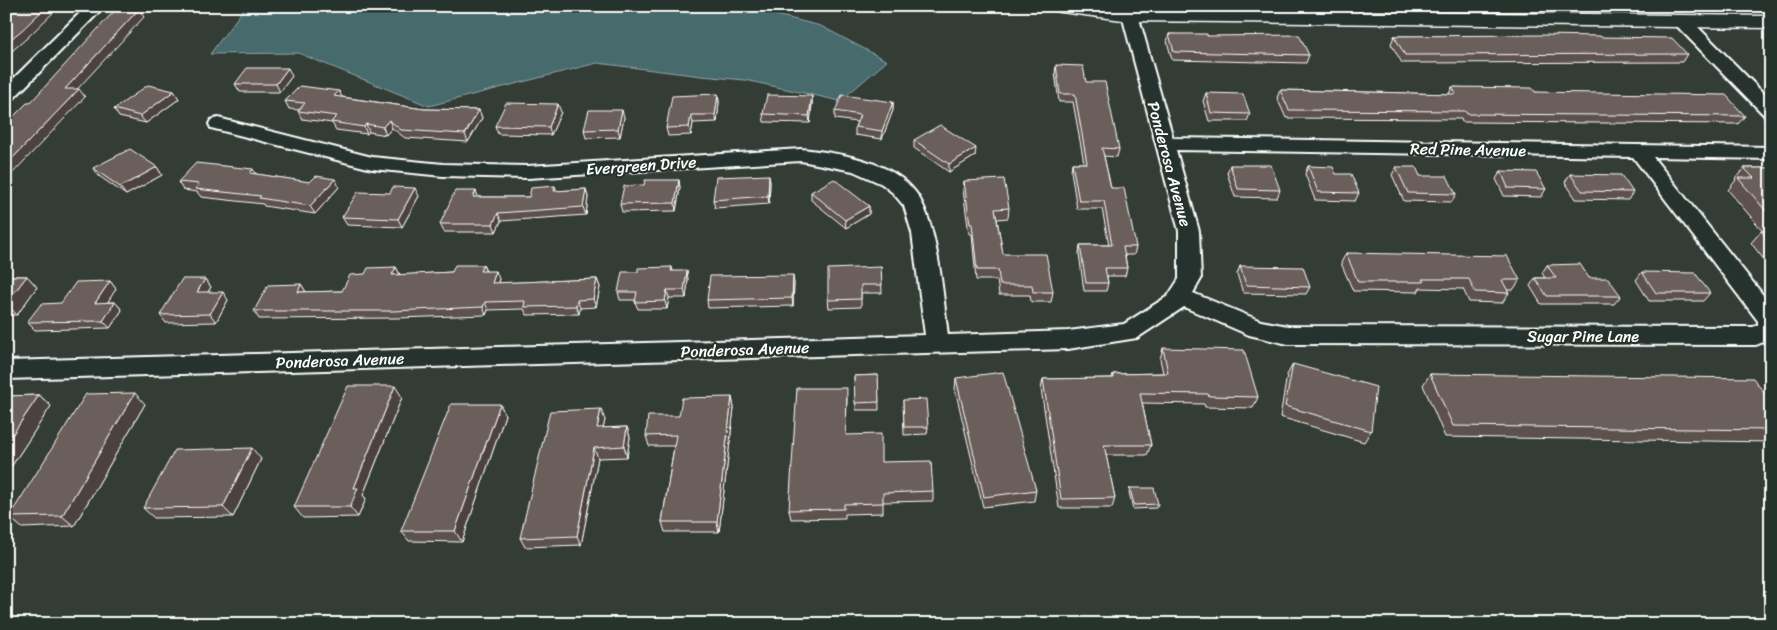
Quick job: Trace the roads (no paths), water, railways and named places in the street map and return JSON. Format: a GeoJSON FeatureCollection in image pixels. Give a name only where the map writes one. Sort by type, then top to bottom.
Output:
{"type":"FeatureCollection","features":[{"type":"Feature","properties":{"kind":"street"},"geometry":{"type":"LineString","coordinates":[[6,96],[97,6]]}},
{"type":"Feature","properties":{"kind":"street"},"geometry":{"type":"LineString","coordinates":[[1061,6],[1130,15],[1771,22]]}},
{"type":"Feature","properties":{"kind":"street","name":"Ponderosa Avenue"},"geometry":{"type":"LineString","coordinates":[[6,370],[1068,340],[1129,332],[1176,302],[1190,279],[1189,231],[1130,15]]}},
{"type":"Feature","properties":{"kind":"street"},"geometry":{"type":"LineString","coordinates":[[1682,21],[1771,112]]}},
{"type":"Feature","properties":{"kind":"street","name":"Evergreen Drive"},"geometry":{"type":"LineString","coordinates":[[218,124],[372,163],[443,170],[528,172],[801,155],[826,157],[845,162],[882,175],[897,185],[909,198],[921,227],[938,344]]}},
{"type":"Feature","properties":{"kind":"street","name":"Red Pine Avenue"},"geometry":{"type":"LineString","coordinates":[[1165,144],[1771,153]]}},
{"type":"Feature","properties":{"kind":"street","name":"Sugar Pine Lane"},"geometry":{"type":"LineString","coordinates":[[1179,296],[1256,329],[1288,335],[1756,336],[1769,330],[1769,318],[1638,151]]}},
{"type":"Feature","properties":{"kind":"water"},"geometry":{"type":"Polygon","coordinates":[[[246,6],[756,6],[760,11],[821,26],[887,61],[840,101],[745,80],[597,63],[429,106],[298,53],[210,54],[246,6]]]}}]}
